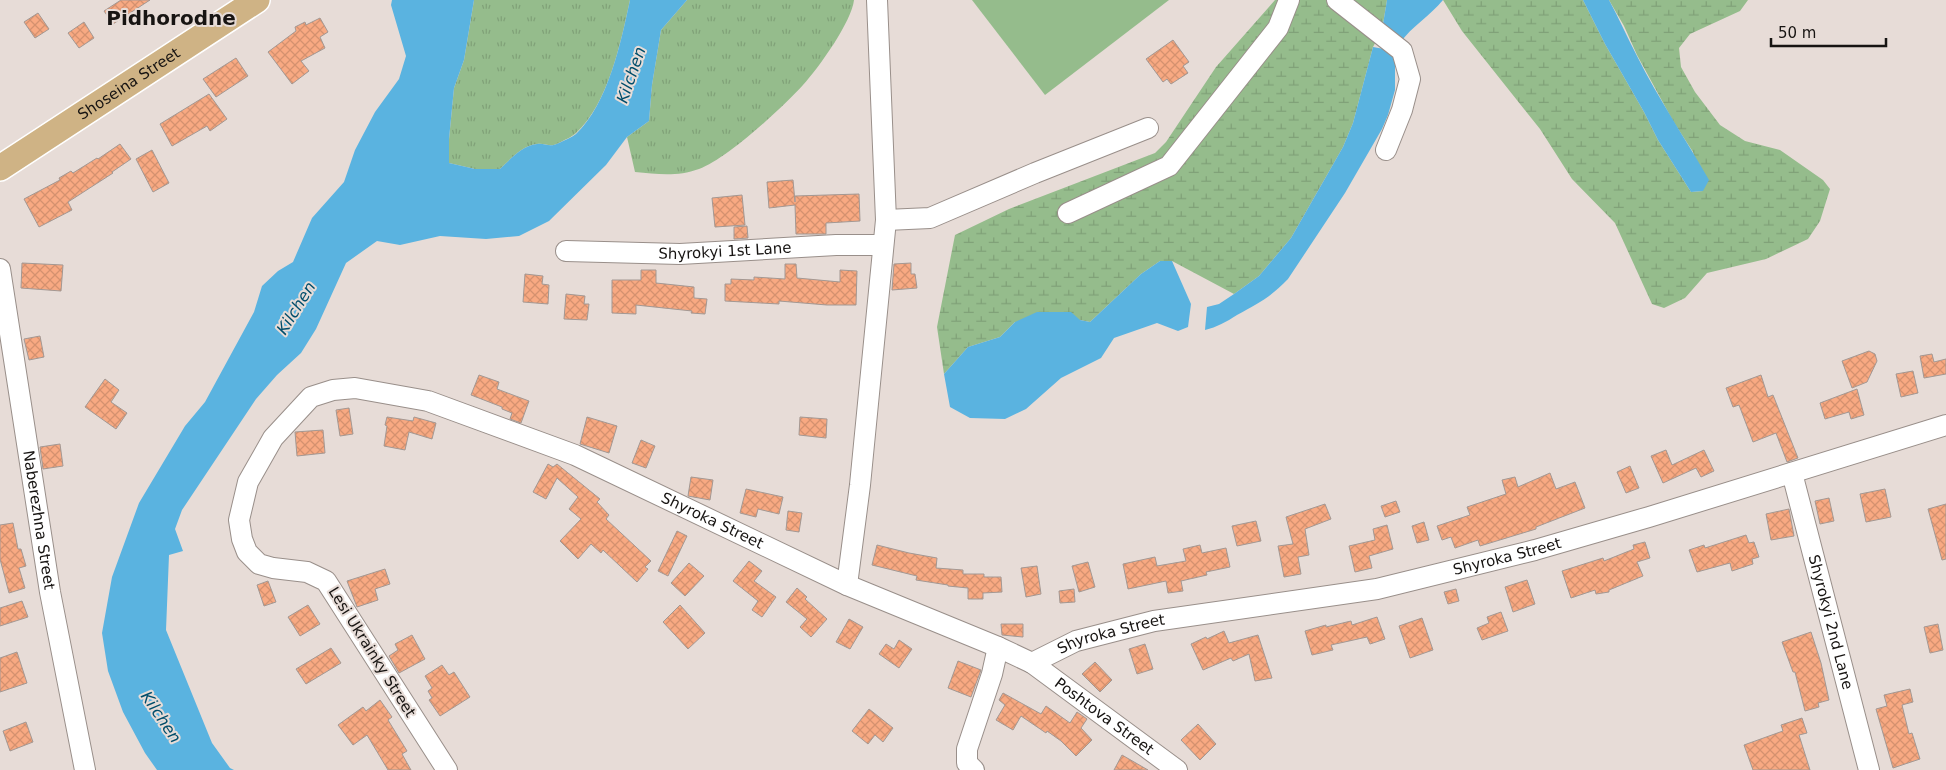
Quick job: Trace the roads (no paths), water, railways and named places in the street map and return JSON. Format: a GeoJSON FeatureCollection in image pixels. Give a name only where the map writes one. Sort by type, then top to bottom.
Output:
{"type":"FeatureCollection","features":[{"type":"Feature","properties":{"kind":"main road","name":"Shoseina Street"},"geometry":{"type":"LineString","coordinates":[[0,168],[257,0]]}},
{"type":"Feature","properties":{"kind":"street"},"geometry":{"type":"LineString","coordinates":[[847,585],[860,485],[886,220],[877,0]]}},
{"type":"Feature","properties":{"kind":"street"},"geometry":{"type":"LineString","coordinates":[[1068,213],[1170,166],[1278,28],[1289,0]]}},
{"type":"Feature","properties":{"kind":"street"},"geometry":{"type":"LineString","coordinates":[[1337,0],[1402,50],[1410,79],[1402,110],[1386,150]]}},
{"type":"Feature","properties":{"kind":"street"},"geometry":{"type":"LineString","coordinates":[[886,220],[930,218],[1148,128]]}},
{"type":"Feature","properties":{"kind":"street","name":"Shyrokyi 1st Lane"},"geometry":{"type":"LineString","coordinates":[[566,251],[680,254],[836,245],[883,245]]}},
{"type":"Feature","properties":{"kind":"street","name":"Naberezhna Street"},"geometry":{"type":"LineString","coordinates":[[0,269],[6,342],[76,733],[85,770]]}},
{"type":"Feature","properties":{"kind":"street","name":"Shyroka Street"},"geometry":{"type":"LineString","coordinates":[[311,397],[333,390],[355,388],[428,401],[575,455],[847,585],[998,647],[1032,663],[1076,640],[1154,621],[1377,589],[1535,550],[1946,426]]}},
{"type":"Feature","properties":{"kind":"street","name":"Lesi Ukrainky Street"},"geometry":{"type":"LineString","coordinates":[[311,397],[273,438],[248,482],[239,520],[242,539],[247,552],[259,564],[273,568],[307,572],[326,581],[447,770]]}},
{"type":"Feature","properties":{"kind":"street","name":"Shyrokyi 2nd Lane"},"geometry":{"type":"LineString","coordinates":[[1792,473],[1869,770]]}},
{"type":"Feature","properties":{"kind":"street"},"geometry":{"type":"LineString","coordinates":[[974,770],[967,763],[967,749],[992,674],[998,647]]}},
{"type":"Feature","properties":{"kind":"street","name":"Poshtova Street"},"geometry":{"type":"LineString","coordinates":[[1032,663],[1177,770]]}},
{"type":"Feature","properties":{"kind":"water","name":"Kilchen"},"geometry":{"type":"Polygon","coordinates":[[[392,0],[474,0],[464,60],[454,88],[449,139],[449,163],[475,169],[500,169],[526,147],[537,144],[556,144],[572,137],[587,121],[597,106],[612,72],[630,0],[687,0],[661,30],[652,85],[649,121],[627,137],[606,165],[549,221],[519,236],[486,239],[440,236],[400,245],[377,241],[346,263],[316,329],[301,353],[277,375],[256,399],[182,510],[175,529],[183,551],[169,555],[166,630],[212,743],[230,768],[234,770],[157,770],[145,753],[123,712],[108,671],[102,633],[112,577],[139,503],[185,426],[205,402],[254,312],[262,286],[278,271],[293,262],[312,218],[344,182],[355,150],[375,112],[399,79],[406,56],[391,5],[392,0]]]}},
{"type":"Feature","properties":{"kind":"water"},"geometry":{"type":"Polygon","coordinates":[[[1387,0],[1443,0],[1400,43],[1382,30],[1387,0]]]}},
{"type":"Feature","properties":{"kind":"water"},"geometry":{"type":"Polygon","coordinates":[[[1583,0],[1609,0],[1654,87],[1709,180],[1703,191],[1691,192],[1658,140],[1583,0]]]}},
{"type":"Feature","properties":{"kind":"water"},"geometry":{"type":"Polygon","coordinates":[[[1373,47],[1384,49],[1395,59],[1395,90],[1382,129],[1345,193],[1282,286],[1258,303],[1221,324],[1205,330],[1207,307],[1219,304],[1259,276],[1291,238],[1343,147],[1353,123],[1373,47]]]}},
{"type":"Feature","properties":{"kind":"water"},"geometry":{"type":"Polygon","coordinates":[[[1160,261],[1172,261],[1191,304],[1188,327],[1178,331],[1157,323],[1114,338],[1101,358],[1061,378],[1026,409],[1005,419],[970,418],[950,407],[944,374],[968,347],[1000,337],[1015,322],[1037,312],[1071,312],[1080,320],[1090,322],[1141,274],[1160,261]]]}},
{"type":"Feature","properties":{"kind":"district","name":"Pidhorodne"},"geometry":{"type":"Point","coordinates":[171,18]}}]}
